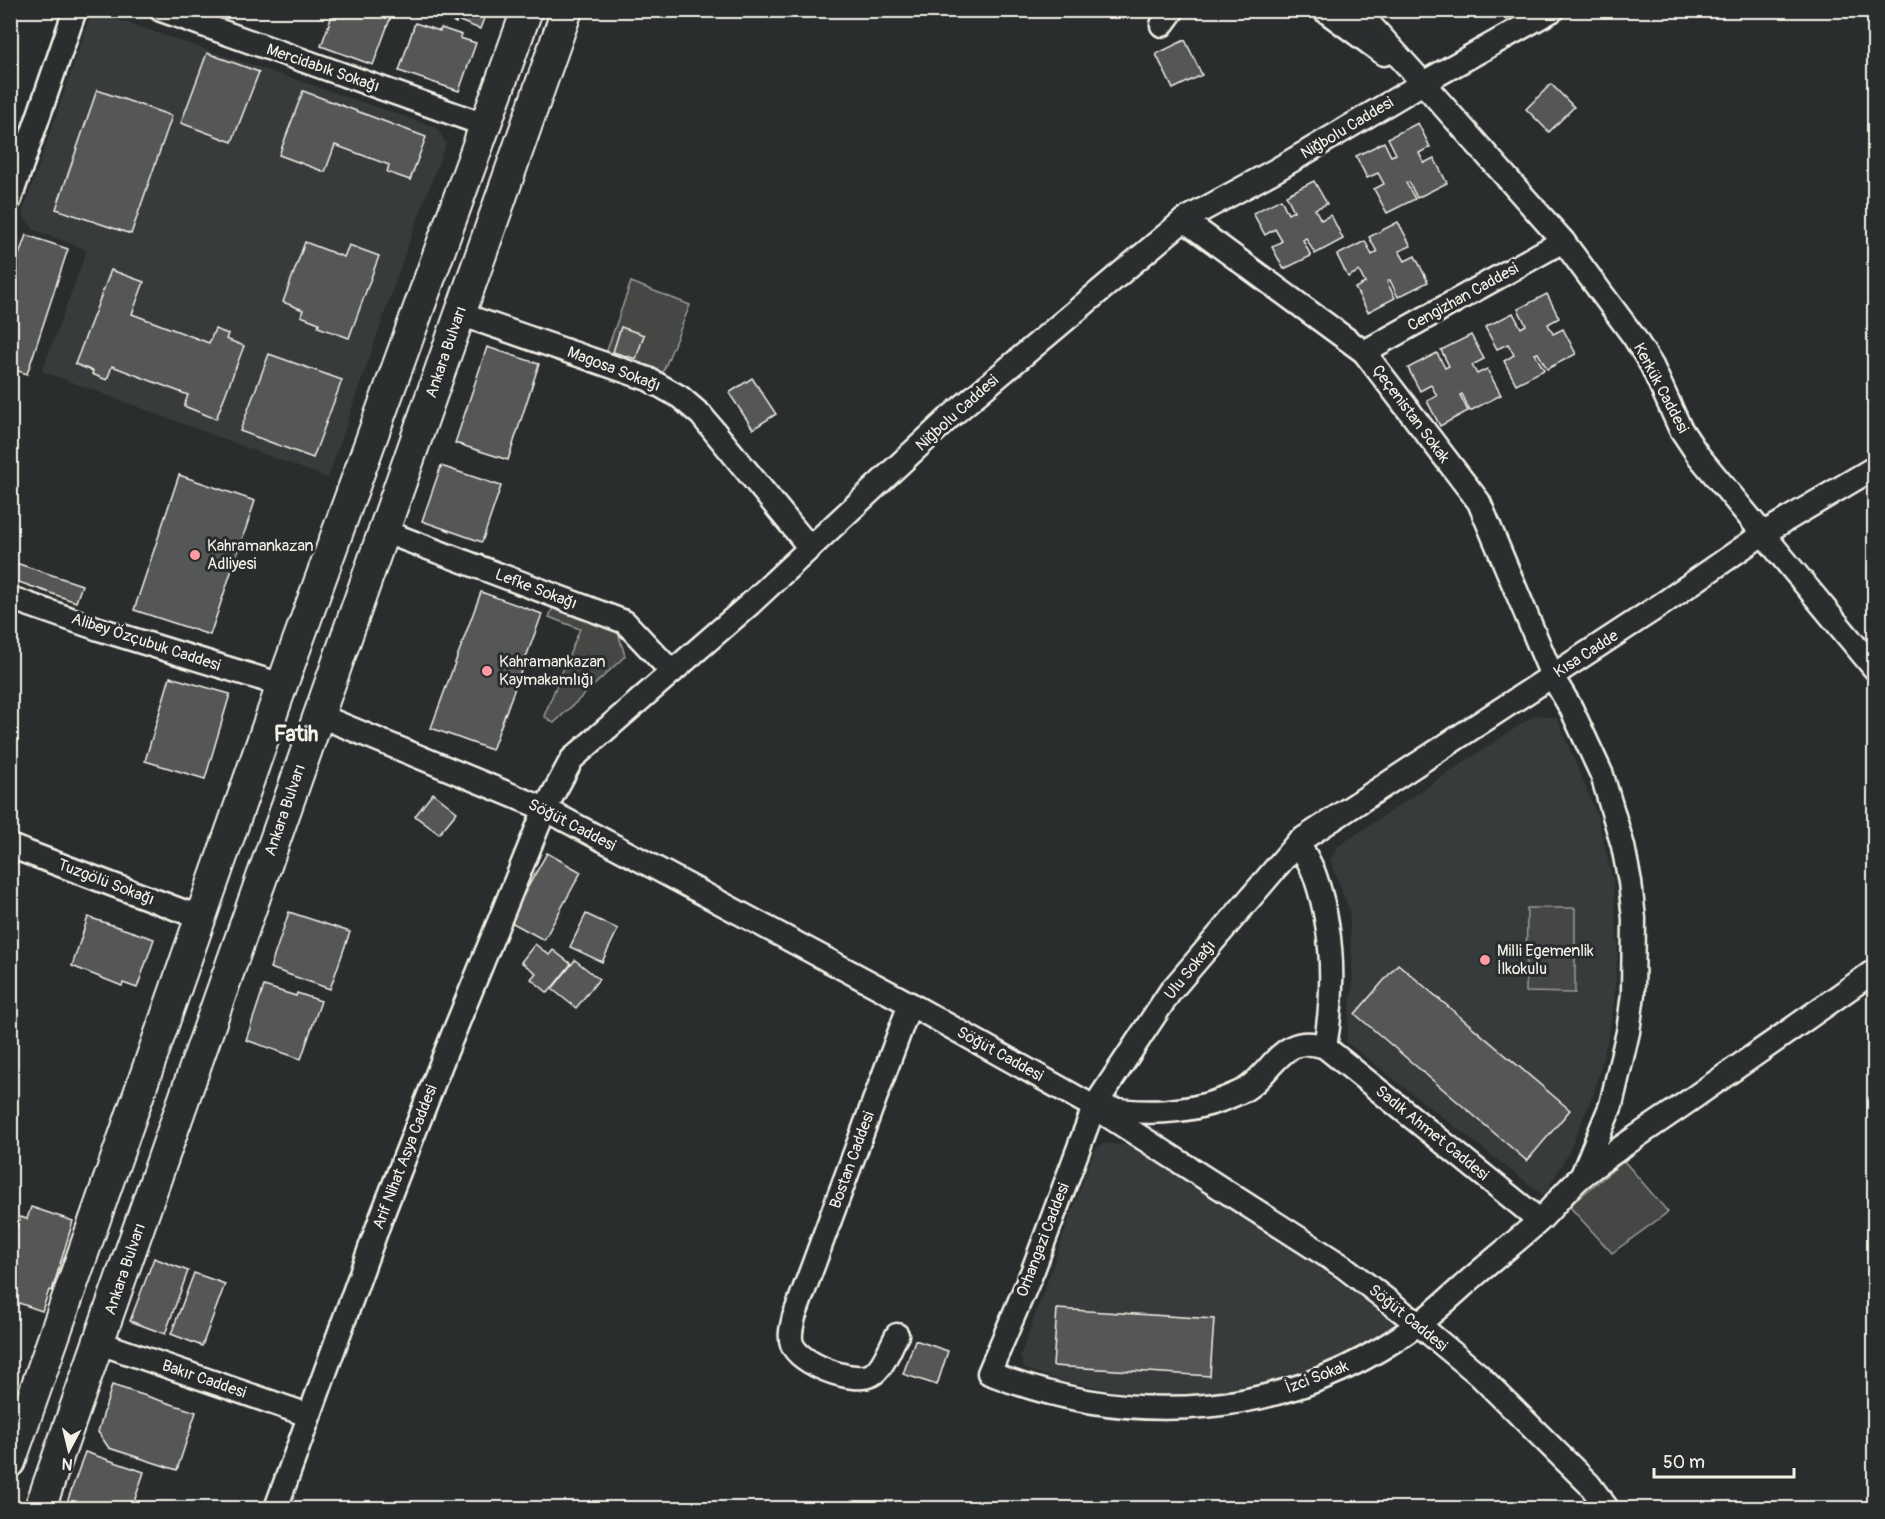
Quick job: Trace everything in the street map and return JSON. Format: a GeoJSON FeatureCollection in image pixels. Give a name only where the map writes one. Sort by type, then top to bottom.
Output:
{"type":"FeatureCollection","features":[{"type":"Feature","properties":{"kind":"main road"},"geometry":{"type":"LineString","coordinates":[[10,1462],[282,685],[527,10]]}},
{"type":"Feature","properties":{"kind":"main road","name":"Ankara Bulvarı"},"geometry":{"type":"LineString","coordinates":[[40,1509],[567,10]]}},
{"type":"Feature","properties":{"kind":"street"},"geometry":{"type":"LineString","coordinates":[[10,199],[75,10]]}},
{"type":"Feature","properties":{"kind":"street","name":"Mercidabık Sokağı"},"geometry":{"type":"LineString","coordinates":[[161,10],[486,125]]}},
{"type":"Feature","properties":{"kind":"street"},"geometry":{"type":"LineString","coordinates":[[1324,10],[1423,83]]}},
{"type":"Feature","properties":{"kind":"street"},"geometry":{"type":"LineString","coordinates":[[1357,10],[1423,83]]}},
{"type":"Feature","properties":{"kind":"street","name":"Niğbolu Caddesi"},"geometry":{"type":"LineString","coordinates":[[545,809],[572,759],[750,604],[950,417],[1184,220],[1276,170],[1423,83],[1553,10]]}},
{"type":"Feature","properties":{"kind":"street","name":"Kerkük Caddesi"},"geometry":{"type":"LineString","coordinates":[[1423,83],[1563,241],[1634,337],[1652,366],[1680,428],[1698,455],[1875,668]]}},
{"type":"Feature","properties":{"kind":"street","name":"Çeçenistan Sokak"},"geometry":{"type":"LineString","coordinates":[[1184,220],[1364,352],[1479,502],[1552,676],[1588,741],[1611,801],[1623,846],[1634,919],[1634,976],[1628,1032],[1611,1105],[1583,1175]]}},
{"type":"Feature","properties":{"kind":"street","name":"Cengizhan Caddesi"},"geometry":{"type":"LineString","coordinates":[[1364,352],[1563,241]]}},
{"type":"Feature","properties":{"kind":"street","name":"Magosa Sokağı"},"geometry":{"type":"LineString","coordinates":[[460,314],[648,379],[680,397],[701,415],[810,548]]}},
{"type":"Feature","properties":{"kind":"street","name":"Kısa Cadde"},"geometry":{"type":"LineString","coordinates":[[1298,842],[1665,602],[1764,533],[1875,468]]}},
{"type":"Feature","properties":{"kind":"street","name":"Lefke Sokağı"},"geometry":{"type":"LineString","coordinates":[[383,531],[625,622],[672,672]]}},
{"type":"Feature","properties":{"kind":"street","name":"Alibey Özçubuk Caddesi"},"geometry":{"type":"LineString","coordinates":[[10,597],[99,629],[282,685]]}},
{"type":"Feature","properties":{"kind":"street","name":"Söğüt Caddesi"},"geometry":{"type":"LineString","coordinates":[[318,715],[545,809],[910,1004],[1094,1107],[1344,1267],[1418,1324],[1494,1390],[1589,1484],[1607,1509]]}},
{"type":"Feature","properties":{"kind":"street","name":"Arif Nihat Asya Caddesi"},"geometry":{"type":"LineString","coordinates":[[276,1509],[308,1415],[381,1218],[545,809]]}},
{"type":"Feature","properties":{"kind":"street"},"geometry":{"type":"LineString","coordinates":[[1094,1107],[1132,1113],[1156,1113],[1203,1106],[1247,1089],[1293,1046],[1308,1043],[1325,1047],[1332,989],[1328,931],[1314,874],[1298,842]]}},
{"type":"Feature","properties":{"kind":"street","name":"Ulu Sokağı"},"geometry":{"type":"LineString","coordinates":[[1094,1107],[1170,992],[1298,842]]}},
{"type":"Feature","properties":{"kind":"street","name":"Tuzgölü Sokağı"},"geometry":{"type":"LineString","coordinates":[[10,846],[201,918]]}},
{"type":"Feature","properties":{"kind":"street"},"geometry":{"type":"LineString","coordinates":[[1583,1175],[1875,971]]}},
{"type":"Feature","properties":{"kind":"street","name":"Bostan Caddesi"},"geometry":{"type":"LineString","coordinates":[[897,1335],[879,1369],[871,1375],[859,1377],[841,1375],[821,1368],[797,1354],[790,1335],[794,1317],[910,1004]]}},
{"type":"Feature","properties":{"kind":"street","name":"Sadık Ahmet Caddesi"},"geometry":{"type":"LineString","coordinates":[[1325,1047],[1539,1220]]}},
{"type":"Feature","properties":{"kind":"street","name":"Orhangazi Caddesi"},"geometry":{"type":"LineString","coordinates":[[989,1372],[1034,1270],[1094,1107]]}},
{"type":"Feature","properties":{"kind":"street","name":"İzci Sokak"},"geometry":{"type":"LineString","coordinates":[[989,1372],[1053,1395],[1108,1405],[1154,1409],[1223,1404],[1258,1398],[1325,1377],[1358,1362],[1418,1324],[1539,1220],[1583,1175]]}},
{"type":"Feature","properties":{"kind":"street","name":"Bakır Caddesi"},"geometry":{"type":"LineString","coordinates":[[100,1343],[308,1415]]}},
{"type":"Feature","properties":{"kind":"shaded area"},"geometry":{"type":"Polygon","coordinates":[[[92,11],[436,127],[446,143],[408,245],[328,478],[42,371],[87,250],[34,230],[22,214],[92,11]]]}},
{"type":"Feature","properties":{"kind":"shaded area"},"geometry":{"type":"Polygon","coordinates":[[[631,282],[690,305],[661,377],[605,356],[631,282]]]}},
{"type":"Feature","properties":{"kind":"shaded area"},"geometry":{"type":"Polygon","coordinates":[[[554,605],[617,629],[625,656],[554,723],[544,716],[580,629],[549,617],[554,605]]]}},
{"type":"Feature","properties":{"kind":"shaded area","name":"Milli Egemenlik İlkokulu"},"geometry":{"type":"Polygon","coordinates":[[[1535,715],[1557,718],[1597,815],[1613,880],[1618,947],[1610,1030],[1594,1092],[1570,1150],[1544,1196],[1346,1042],[1353,982],[1349,909],[1330,860],[1337,847],[1535,715]]]}},
{"type":"Feature","properties":{"kind":"shaded area"},"geometry":{"type":"Polygon","coordinates":[[[1527,908],[1575,908],[1575,993],[1526,992],[1527,908]]]}},
{"type":"Feature","properties":{"kind":"shaded area"},"geometry":{"type":"Polygon","coordinates":[[[1104,1143],[1148,1147],[1394,1322],[1392,1337],[1305,1375],[1244,1389],[1213,1393],[1152,1395],[1122,1392],[1062,1381],[1025,1369],[1020,1357],[1094,1150],[1104,1143]]]}},
{"type":"Feature","properties":{"kind":"shaded area"},"geometry":{"type":"Polygon","coordinates":[[[1624,1161],[1668,1212],[1612,1253],[1569,1206],[1624,1161]]]}},
{"type":"Feature","properties":{"kind":"building"},"geometry":{"type":"Polygon","coordinates":[[[334,10],[367,10],[390,19],[373,65],[321,46],[334,10]]]}},
{"type":"Feature","properties":{"kind":"building"},"geometry":{"type":"Polygon","coordinates":[[[429,10],[487,10],[480,29],[457,20],[456,23],[429,10]]]}},
{"type":"Feature","properties":{"kind":"building"},"geometry":{"type":"Polygon","coordinates":[[[415,23],[440,31],[441,28],[462,35],[460,38],[476,43],[459,91],[399,71],[415,23]]]}},
{"type":"Feature","properties":{"kind":"building"},"geometry":{"type":"Polygon","coordinates":[[[1185,40],[1202,75],[1173,89],[1156,54],[1185,40]]]}},
{"type":"Feature","properties":{"kind":"building"},"geometry":{"type":"Polygon","coordinates":[[[207,53],[259,72],[232,142],[181,123],[207,53]]]}},
{"type":"Feature","properties":{"kind":"building"},"geometry":{"type":"Polygon","coordinates":[[[1551,84],[1574,107],[1549,132],[1526,109],[1551,84]]]}},
{"type":"Feature","properties":{"kind":"building"},"geometry":{"type":"Polygon","coordinates":[[[97,90],[172,116],[131,234],[56,209],[97,90]]]}},
{"type":"Feature","properties":{"kind":"building"},"geometry":{"type":"Polygon","coordinates":[[[303,91],[426,137],[410,180],[387,172],[389,165],[335,145],[325,172],[279,155],[303,91]]]}},
{"type":"Feature","properties":{"kind":"building"},"geometry":{"type":"Polygon","coordinates":[[[1418,123],[1430,147],[1419,153],[1424,163],[1434,158],[1447,183],[1417,198],[1409,182],[1406,183],[1415,199],[1387,213],[1374,189],[1384,184],[1378,173],[1367,178],[1356,156],[1384,142],[1391,156],[1396,154],[1388,138],[1418,123]]]}},
{"type":"Feature","properties":{"kind":"building"},"geometry":{"type":"Polygon","coordinates":[[[1314,181],[1327,204],[1315,209],[1321,220],[1331,215],[1343,239],[1315,254],[1306,238],[1303,240],[1311,256],[1284,269],[1272,247],[1282,241],[1275,229],[1265,235],[1253,213],[1281,199],[1288,214],[1294,211],[1286,195],[1314,181]]]}},
{"type":"Feature","properties":{"kind":"building"},"geometry":{"type":"Polygon","coordinates":[[[1398,222],[1411,246],[1399,251],[1405,261],[1415,256],[1428,282],[1398,297],[1390,280],[1387,282],[1395,298],[1368,312],[1355,288],[1365,283],[1359,271],[1348,277],[1337,255],[1365,241],[1372,255],[1377,252],[1369,237],[1398,222]]]}},
{"type":"Feature","properties":{"kind":"building"},"geometry":{"type":"Polygon","coordinates":[[[26,235],[68,249],[27,374],[10,368],[10,280],[26,235]]]}},
{"type":"Feature","properties":{"kind":"building"},"geometry":{"type":"Polygon","coordinates":[[[305,242],[344,257],[349,245],[379,256],[349,338],[318,327],[319,323],[301,316],[303,310],[283,302],[305,242]]]}},
{"type":"Feature","properties":{"kind":"building"},"geometry":{"type":"Polygon","coordinates":[[[111,270],[144,282],[132,314],[209,343],[215,329],[228,334],[226,339],[244,346],[216,419],[184,406],[188,395],[112,366],[107,380],[75,364],[111,270]]]}},
{"type":"Feature","properties":{"kind":"building"},"geometry":{"type":"Polygon","coordinates":[[[1547,294],[1559,318],[1548,324],[1553,334],[1563,329],[1576,354],[1547,369],[1538,353],[1535,354],[1544,370],[1516,384],[1504,361],[1514,355],[1508,344],[1497,349],[1485,327],[1513,313],[1521,328],[1526,325],[1518,309],[1547,294]]]}},
{"type":"Feature","properties":{"kind":"building"},"geometry":{"type":"Polygon","coordinates":[[[621,327],[644,335],[636,359],[613,352],[621,327]]]}},
{"type":"Feature","properties":{"kind":"building"},"geometry":{"type":"Polygon","coordinates":[[[1471,335],[1484,359],[1472,365],[1477,374],[1487,369],[1501,395],[1470,411],[1462,394],[1460,395],[1468,411],[1440,426],[1427,401],[1437,396],[1431,385],[1420,391],[1408,368],[1437,353],[1445,368],[1449,366],[1441,350],[1471,335]]]}},
{"type":"Feature","properties":{"kind":"building"},"geometry":{"type":"Polygon","coordinates":[[[487,347],[539,364],[508,460],[455,443],[487,347]]]}},
{"type":"Feature","properties":{"kind":"building"},"geometry":{"type":"Polygon","coordinates":[[[269,354],[342,380],[313,458],[240,431],[269,354]]]}},
{"type":"Feature","properties":{"kind":"building"},"geometry":{"type":"Polygon","coordinates":[[[752,378],[776,414],[753,429],[729,393],[752,378]]]}},
{"type":"Feature","properties":{"kind":"building"},"geometry":{"type":"Polygon","coordinates":[[[441,466],[501,486],[482,542],[422,521],[441,466]]]}},
{"type":"Feature","properties":{"kind":"building","name":"Kahramankazan Adliyesi"},"geometry":{"type":"Polygon","coordinates":[[[179,475],[255,501],[210,635],[134,610],[179,475]]]}},
{"type":"Feature","properties":{"kind":"building"},"geometry":{"type":"Polygon","coordinates":[[[10,561],[82,585],[76,602],[10,579],[10,561]]]}},
{"type":"Feature","properties":{"kind":"building","name":"Kahramankazan Kaymakamlığı"},"geometry":{"type":"Polygon","coordinates":[[[481,592],[542,614],[492,750],[431,728],[481,592]]]}},
{"type":"Feature","properties":{"kind":"building"},"geometry":{"type":"Polygon","coordinates":[[[170,677],[230,694],[205,779],[145,761],[170,677]]]}},
{"type":"Feature","properties":{"kind":"building"},"geometry":{"type":"Polygon","coordinates":[[[433,793],[457,812],[439,834],[415,816],[433,793]]]}},
{"type":"Feature","properties":{"kind":"building"},"geometry":{"type":"Polygon","coordinates":[[[547,853],[581,872],[544,940],[509,921],[547,853]]]}},
{"type":"Feature","properties":{"kind":"building"},"geometry":{"type":"Polygon","coordinates":[[[289,912],[350,932],[330,989],[270,968],[289,912]]]}},
{"type":"Feature","properties":{"kind":"building"},"geometry":{"type":"Polygon","coordinates":[[[586,914],[618,929],[602,962],[570,947],[586,914]]]}},
{"type":"Feature","properties":{"kind":"building"},"geometry":{"type":"Polygon","coordinates":[[[88,917],[154,939],[137,988],[123,983],[122,986],[72,966],[88,917]]]}},
{"type":"Feature","properties":{"kind":"building"},"geometry":{"type":"Polygon","coordinates":[[[535,944],[549,955],[553,950],[571,964],[548,993],[531,979],[536,973],[521,962],[535,944]]]}},
{"type":"Feature","properties":{"kind":"building"},"geometry":{"type":"Polygon","coordinates":[[[575,960],[599,979],[576,1008],[552,989],[575,960]]]}},
{"type":"Feature","properties":{"kind":"building"},"geometry":{"type":"Polygon","coordinates":[[[1398,964],[1570,1110],[1527,1161],[1355,1014],[1398,964]]]}},
{"type":"Feature","properties":{"kind":"building"},"geometry":{"type":"Polygon","coordinates":[[[264,986],[321,1001],[301,1059],[246,1040],[264,986]]]}},
{"type":"Feature","properties":{"kind":"building"},"geometry":{"type":"Polygon","coordinates":[[[31,1207],[73,1221],[52,1291],[49,1290],[42,1311],[10,1300],[10,1246],[20,1217],[27,1219],[31,1207]]]}},
{"type":"Feature","properties":{"kind":"building"},"geometry":{"type":"Polygon","coordinates":[[[154,1258],[188,1271],[165,1334],[130,1321],[154,1258]]]}},
{"type":"Feature","properties":{"kind":"building"},"geometry":{"type":"Polygon","coordinates":[[[194,1273],[225,1284],[202,1346],[171,1334],[194,1273]]]}},
{"type":"Feature","properties":{"kind":"building"},"geometry":{"type":"Polygon","coordinates":[[[1057,1309],[1214,1319],[1210,1376],[1053,1366],[1057,1309]]]}},
{"type":"Feature","properties":{"kind":"building"},"geometry":{"type":"Polygon","coordinates":[[[915,1340],[948,1351],[937,1385],[903,1374],[915,1340]]]}},
{"type":"Feature","properties":{"kind":"building"},"geometry":{"type":"Polygon","coordinates":[[[112,1385],[196,1412],[177,1470],[109,1448],[98,1432],[112,1385]]]}},
{"type":"Feature","properties":{"kind":"building"},"geometry":{"type":"Polygon","coordinates":[[[85,1452],[144,1472],[132,1508],[65,1508],[85,1452]]]}},
{"type":"Feature","properties":{"kind":"place","name":"Kahramankazan Adliyesi"},"geometry":{"type":"Point","coordinates":[195,555]}},
{"type":"Feature","properties":{"kind":"place","name":"Kahramankazan Kaymakamlığı"},"geometry":{"type":"Point","coordinates":[487,671]}},
{"type":"Feature","properties":{"kind":"place","name":"Milli Egemenlik İlkokulu"},"geometry":{"type":"Point","coordinates":[1485,960]}},
{"type":"Feature","properties":{"kind":"district","name":"Fatih"},"geometry":{"type":"Point","coordinates":[296,734]}}]}
